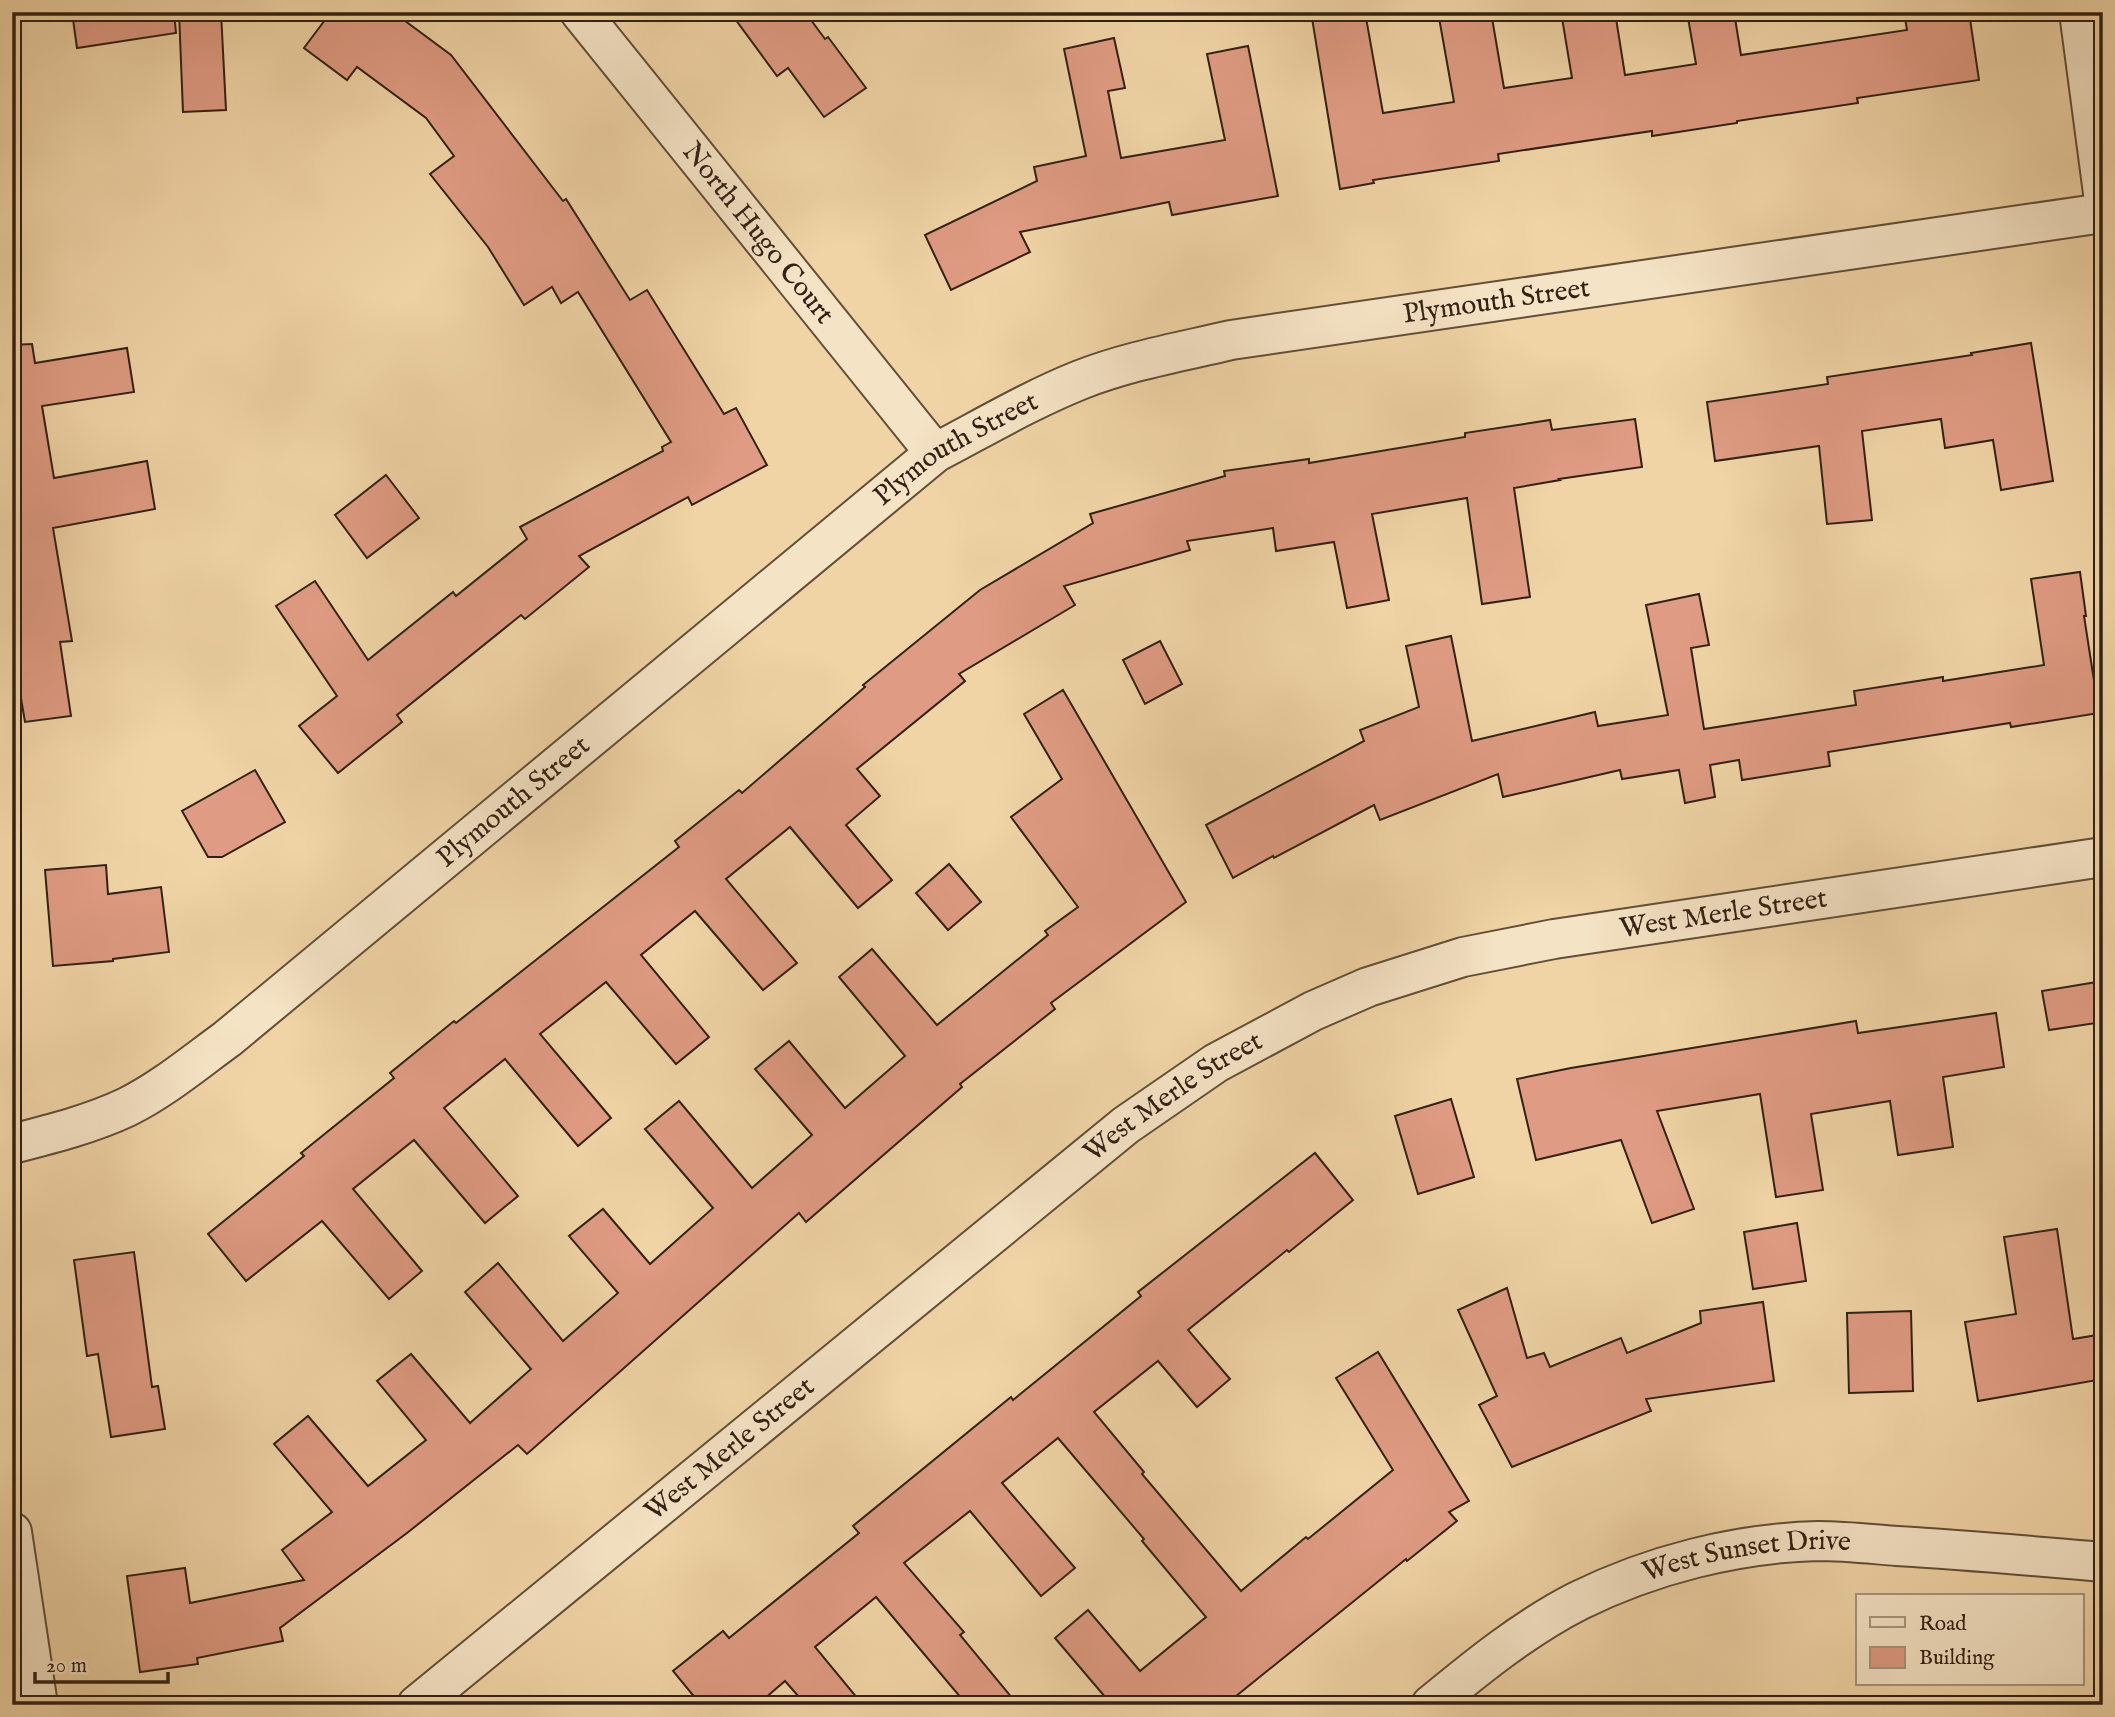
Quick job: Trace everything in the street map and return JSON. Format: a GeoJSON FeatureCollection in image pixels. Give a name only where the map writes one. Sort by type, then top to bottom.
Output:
{"type":"FeatureCollection","features":[{"type":"Feature","properties":{"kind":"street","name":"North Hugo Court"},"geometry":{"type":"LineString","coordinates":[[580,12],[935,453]]}},
{"type":"Feature","properties":{"kind":"street"},"geometry":{"type":"LineString","coordinates":[[2079,12],[2103,193]]}},
{"type":"Feature","properties":{"kind":"street","name":"Plymouth Street"},"geometry":{"type":"LineString","coordinates":[[12,1144],[73,1128],[126,1107],[165,1085],[227,1039],[935,453],[1036,400],[1081,380],[1134,362],[1231,340],[2103,213]]}},
{"type":"Feature","properties":{"kind":"street","name":"West Merle Street"},"geometry":{"type":"LineString","coordinates":[[417,1705],[1126,1125],[1216,1063],[1313,1011],[1368,987],[1463,957],[1555,939],[2103,857]]}},
{"type":"Feature","properties":{"kind":"street"},"geometry":{"type":"LineString","coordinates":[[12,1532],[38,1705]]}},
{"type":"Feature","properties":{"kind":"street","name":"West Sunset Drive"},"geometry":{"type":"LineString","coordinates":[[1431,1705],[1537,1625],[1577,1602],[1621,1582],[1672,1564],[1732,1549],[1818,1541],[2103,1562]]}},
{"type":"Feature","properties":{"kind":"building"},"geometry":{"type":"Polygon","coordinates":[[[72,12],[174,12],[176,33],[77,48],[72,12]]]}},
{"type":"Feature","properties":{"kind":"building"},"geometry":{"type":"Polygon","coordinates":[[[179,12],[221,12],[226,110],[183,112],[179,12]]]}},
{"type":"Feature","properties":{"kind":"building"},"geometry":{"type":"Polygon","coordinates":[[[331,12],[393,12],[451,55],[563,201],[566,199],[630,300],[647,290],[724,414],[736,408],[767,465],[692,505],[688,497],[579,556],[589,567],[525,619],[521,615],[397,715],[402,722],[338,773],[299,726],[337,696],[276,606],[315,581],[368,660],[453,592],[456,596],[527,539],[520,527],[663,451],[662,447],[671,442],[578,292],[561,303],[552,287],[524,305],[488,247],[430,174],[454,156],[426,118],[357,67],[347,80],[304,48],[331,12]]]}},
{"type":"Feature","properties":{"kind":"building"},"geometry":{"type":"Polygon","coordinates":[[[730,12],[805,12],[825,39],[828,37],[866,88],[824,117],[788,68],[777,76],[730,12]]]}},
{"type":"Feature","properties":{"kind":"building"},"geometry":{"type":"Polygon","coordinates":[[[1311,12],[1365,12],[1383,113],[1454,102],[1438,12],[1491,12],[1504,88],[1572,78],[1561,12],[1615,12],[1625,75],[1696,64],[1687,12],[1734,12],[1741,55],[1907,30],[1904,12],[1969,12],[1979,80],[1857,98],[1858,103],[1737,123],[1652,136],[1652,131],[1498,154],[1499,161],[1373,180],[1374,183],[1340,189],[1311,12]]]}},
{"type":"Feature","properties":{"kind":"building"},"geometry":{"type":"Polygon","coordinates":[[[1114,38],[1125,88],[1108,91],[1121,158],[1225,140],[1207,54],[1248,46],[1278,196],[1172,215],[1169,202],[1020,232],[1030,252],[951,290],[925,235],[1037,181],[1034,167],[1086,156],[1064,49],[1114,38]]]}},
{"type":"Feature","properties":{"kind":"building"},"geometry":{"type":"Polygon","coordinates":[[[2031,343],[2053,481],[2001,490],[1993,440],[1945,448],[1941,419],[1862,431],[1872,520],[1827,524],[1819,446],[1715,461],[1707,402],[1828,384],[1827,377],[1972,355],[1971,353],[2031,343]]]}},
{"type":"Feature","properties":{"kind":"building"},"geometry":{"type":"Polygon","coordinates":[[[32,344],[35,363],[127,348],[134,392],[42,406],[54,478],[147,461],[155,509],[53,528],[72,641],[60,642],[71,716],[25,722],[12,645],[12,345],[32,344]]]}},
{"type":"Feature","properties":{"kind":"building"},"geometry":{"type":"Polygon","coordinates":[[[1635,419],[1642,467],[1514,488],[1530,597],[1482,604],[1467,498],[1372,514],[1389,600],[1347,608],[1334,542],[1276,551],[1273,528],[1187,541],[1190,550],[1064,586],[1075,605],[959,674],[965,681],[857,769],[880,796],[846,825],[892,880],[858,908],[790,827],[726,879],[797,963],[763,990],[695,911],[641,955],[709,1037],[676,1064],[606,982],[540,1034],[611,1118],[578,1146],[505,1059],[444,1108],[518,1196],[485,1223],[414,1140],[353,1189],[422,1271],[389,1299],[322,1221],[246,1281],[208,1234],[304,1156],[301,1153],[394,1078],[390,1073],[679,847],[675,841],[739,790],[742,793],[865,687],[863,685],[980,590],[1093,523],[1090,514],[1225,476],[1224,471],[1309,459],[1309,463],[1465,437],[1465,433],[1550,420],[1552,430],[1635,419]]]}},
{"type":"Feature","properties":{"kind":"building"},"geometry":{"type":"Polygon","coordinates":[[[386,475],[419,518],[367,558],[335,515],[386,475]]]}},
{"type":"Feature","properties":{"kind":"building"},"geometry":{"type":"Polygon","coordinates":[[[2080,572],[2099,713],[2011,727],[2010,723],[1828,752],[1830,766],[1742,780],[1739,760],[1710,765],[1715,797],[1685,803],[1679,770],[1622,779],[1620,770],[1503,797],[1498,774],[1380,820],[1374,805],[1233,878],[1206,825],[1364,741],[1360,730],[1419,707],[1406,646],[1451,636],[1472,741],[1595,712],[1598,726],[1668,715],[1646,605],[1699,594],[1709,645],[1691,648],[1704,729],[1856,705],[1854,691],[1943,677],[1943,681],[2044,665],[2031,579],[2080,572]]]}},
{"type":"Feature","properties":{"kind":"building"},"geometry":{"type":"Polygon","coordinates":[[[1160,641],[1182,684],[1145,704],[1123,660],[1160,641]]]}},
{"type":"Feature","properties":{"kind":"building"},"geometry":{"type":"Polygon","coordinates":[[[1063,690],[1186,902],[1051,1003],[1055,1009],[960,1084],[962,1087],[806,1222],[799,1213],[527,1454],[518,1445],[407,1533],[280,1628],[283,1641],[197,1658],[198,1664],[140,1672],[127,1576],[185,1568],[190,1603],[304,1580],[282,1550],[332,1512],[274,1444],[308,1416],[368,1486],[426,1440],[377,1381],[411,1354],[470,1423],[531,1369],[465,1292],[498,1263],[563,1341],[618,1293],[569,1236],[603,1209],[650,1264],[713,1208],[645,1129],[679,1101],[752,1188],[812,1135],[755,1069],[789,1041],[845,1108],[905,1056],[839,977],[872,949],[937,1025],[1048,935],[1045,931],[1078,907],[1011,817],[1062,779],[1024,714],[1063,690]]]}},
{"type":"Feature","properties":{"kind":"building"},"geometry":{"type":"Polygon","coordinates":[[[255,770],[285,822],[222,857],[208,857],[182,811],[255,770]]]}},
{"type":"Feature","properties":{"kind":"building"},"geometry":{"type":"Polygon","coordinates":[[[949,864],[981,902],[948,930],[916,893],[949,864]]]}},
{"type":"Feature","properties":{"kind":"building"},"geometry":{"type":"Polygon","coordinates":[[[106,865],[108,894],[161,887],[169,952],[113,961],[53,966],[45,870],[106,865]]]}},
{"type":"Feature","properties":{"kind":"building"},"geometry":{"type":"Polygon","coordinates":[[[2103,981],[2103,1022],[2049,1030],[2042,991],[2103,981]]]}},
{"type":"Feature","properties":{"kind":"building"},"geometry":{"type":"Polygon","coordinates":[[[1996,1013],[2004,1067],[1943,1077],[1953,1147],[1898,1155],[1890,1101],[1811,1114],[1823,1190],[1776,1197],[1760,1094],[1657,1111],[1694,1209],[1652,1223],[1621,1140],[1536,1160],[1517,1079],[1856,1021],[1858,1033],[1996,1013]]]}},
{"type":"Feature","properties":{"kind":"building"},"geometry":{"type":"Polygon","coordinates":[[[1451,1099],[1474,1177],[1418,1194],[1395,1116],[1451,1099]]]}},
{"type":"Feature","properties":{"kind":"building"},"geometry":{"type":"Polygon","coordinates":[[[1315,1153],[1353,1200],[1188,1330],[1230,1379],[1197,1407],[1158,1361],[1094,1412],[1144,1472],[1142,1474],[1241,1591],[1393,1470],[1336,1378],[1378,1352],[1469,1501],[1449,1512],[1457,1521],[1225,1705],[1098,1705],[1106,1698],[1055,1638],[1088,1610],[1140,1671],[1206,1617],[1058,1438],[1002,1483],[1075,1568],[1041,1596],[970,1511],[904,1563],[964,1632],[960,1635],[1018,1705],[967,1705],[876,1597],[815,1647],[863,1705],[806,1705],[785,1681],[757,1705],[701,1705],[673,1671],[723,1631],[729,1638],[859,1533],[853,1526],[1011,1397],[1013,1400],[1141,1296],[1138,1292],[1315,1153]]]}},
{"type":"Feature","properties":{"kind":"building"},"geometry":{"type":"Polygon","coordinates":[[[1797,1223],[1806,1281],[1753,1289],[1744,1232],[1797,1223]]]}},
{"type":"Feature","properties":{"kind":"building"},"geometry":{"type":"Polygon","coordinates":[[[2057,1229],[2073,1339],[2103,1334],[2103,1379],[1978,1401],[1965,1322],[2016,1314],[2004,1237],[2057,1229]]]}},
{"type":"Feature","properties":{"kind":"building"},"geometry":{"type":"Polygon","coordinates":[[[134,1252],[152,1387],[158,1386],[165,1429],[111,1437],[98,1354],[87,1356],[74,1260],[134,1252]]]}},
{"type":"Feature","properties":{"kind":"building"},"geometry":{"type":"Polygon","coordinates":[[[1507,1288],[1527,1358],[1544,1353],[1550,1367],[1621,1338],[1627,1353],[1701,1323],[1700,1311],[1763,1302],[1774,1381],[1646,1399],[1651,1411],[1512,1467],[1479,1405],[1497,1396],[1458,1310],[1507,1288]]]}},
{"type":"Feature","properties":{"kind":"building"},"geometry":{"type":"Polygon","coordinates":[[[1911,1311],[1913,1391],[1849,1393],[1847,1313],[1911,1311]]]}}]}
